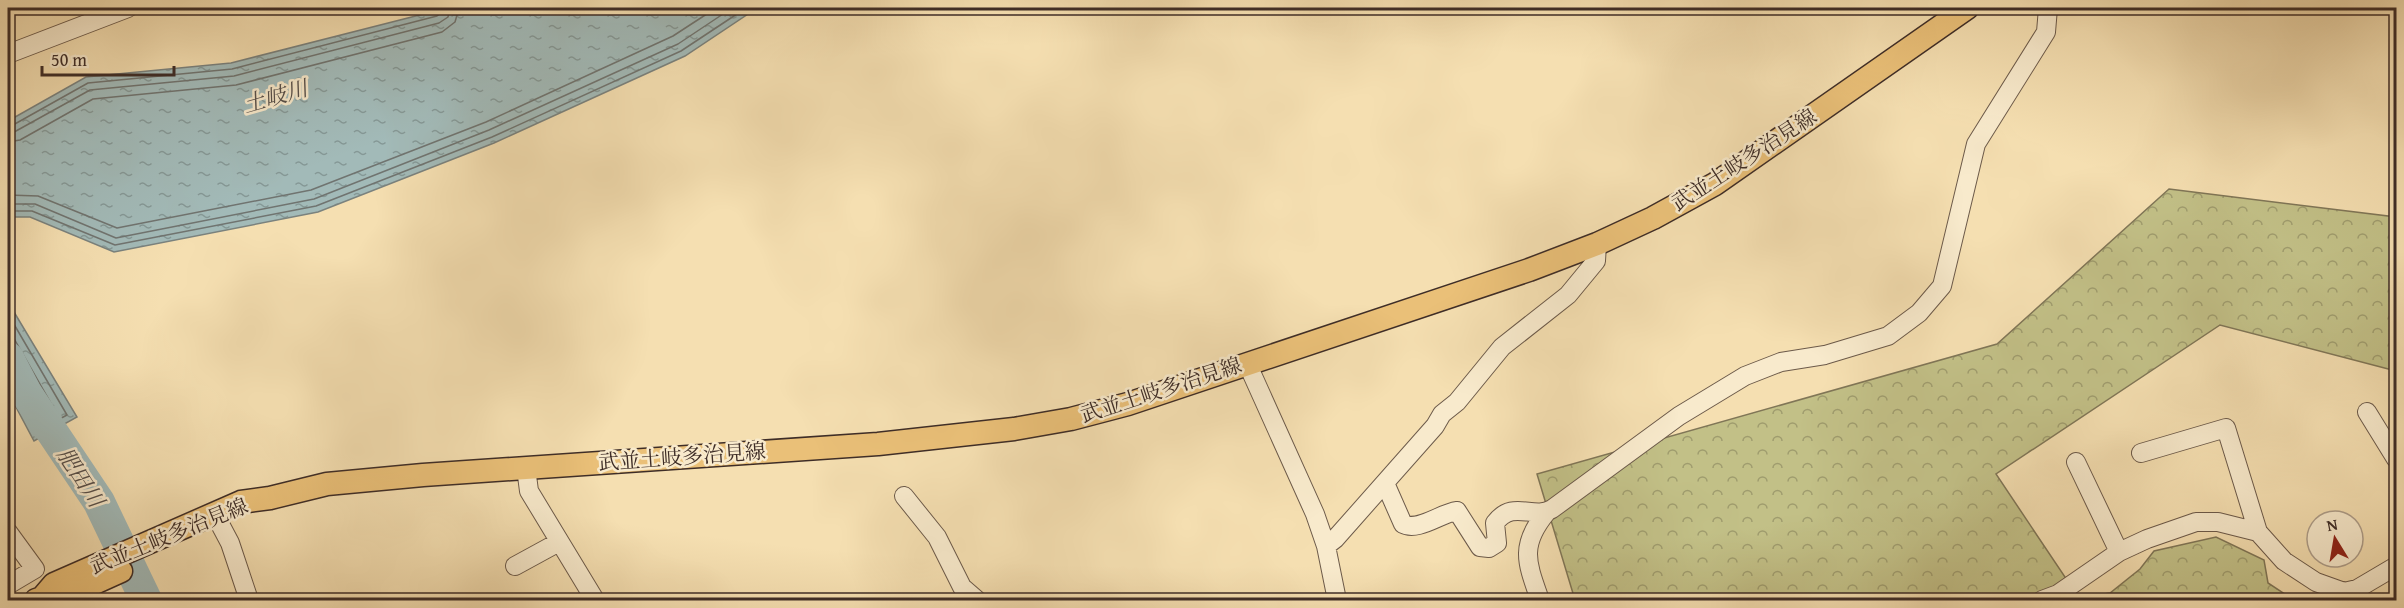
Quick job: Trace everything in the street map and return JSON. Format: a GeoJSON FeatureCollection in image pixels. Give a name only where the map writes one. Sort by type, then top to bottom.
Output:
{"type":"FeatureCollection","features":[{"type":"Feature","properties":{"kind":"main road","name":"武並土岐多治見線"},"geometry":{"type":"LineString","coordinates":[[48,595],[211,525],[241,502],[270,498],[327,484],[878,444],[1014,429],[1071,419],[1128,404],[1529,270],[1598,244],[1653,218],[1715,184],[1967,8]]}},
{"type":"Feature","properties":{"kind":"street"},"geometry":{"type":"LineString","coordinates":[[8,54],[128,8]]}},
{"type":"Feature","properties":{"kind":"street"},"geometry":{"type":"LineString","coordinates":[[1540,600],[1528,552],[1532,530],[1546,513],[1679,416],[1744,376],[1781,362],[1825,356],[1888,336],[1919,313],[1942,286],[1976,144],[2046,32],[2048,8]]}},
{"type":"Feature","properties":{"kind":"street"},"geometry":{"type":"LineString","coordinates":[[1326,546],[1385,483],[1435,426],[1442,414],[1457,402],[1502,347],[1568,295],[1596,261],[1598,244]]}},
{"type":"Feature","properties":{"kind":"street"},"geometry":{"type":"LineString","coordinates":[[1247,363],[1315,514],[1326,546],[1337,600]]}},
{"type":"Feature","properties":{"kind":"street"},"geometry":{"type":"LineString","coordinates":[[2367,412],[2397,459]]}},
{"type":"Feature","properties":{"kind":"street"},"geometry":{"type":"LineString","coordinates":[[2141,453],[2226,428],[2258,532],[2284,561],[2316,582],[2344,592],[2357,589],[2397,566]]}},
{"type":"Feature","properties":{"kind":"street"},"geometry":{"type":"LineString","coordinates":[[2076,462],[2119,552]]}},
{"type":"Feature","properties":{"kind":"street"},"geometry":{"type":"LineString","coordinates":[[526,468],[529,491],[596,600]]}},
{"type":"Feature","properties":{"kind":"street"},"geometry":{"type":"LineString","coordinates":[[1385,483],[1403,524],[1408,527],[1415,526],[1457,511],[1480,547],[1484,549],[1497,543],[1495,523],[1513,509],[1546,513]]}},
{"type":"Feature","properties":{"kind":"street"},"geometry":{"type":"LineString","coordinates":[[904,496],[937,537],[962,587],[977,600]]}},
{"type":"Feature","properties":{"kind":"street"},"geometry":{"type":"LineString","coordinates":[[2042,600],[2058,594],[2119,552],[2147,539],[2196,522],[2218,522],[2258,532]]}},
{"type":"Feature","properties":{"kind":"street"},"geometry":{"type":"LineString","coordinates":[[211,525],[230,543],[249,600]]}},
{"type":"Feature","properties":{"kind":"street"},"geometry":{"type":"LineString","coordinates":[[8,532],[35,569],[8,585]]}},
{"type":"Feature","properties":{"kind":"street"},"geometry":{"type":"LineString","coordinates":[[515,566],[559,542]]}},
{"type":"Feature","properties":{"kind":"green space"},"geometry":{"type":"Polygon","coordinates":[[[2169,189],[2396,217],[2396,371],[2220,325],[1996,474],[2079,598],[2110,593],[2140,569],[2154,551],[2216,537],[2264,560],[2268,583],[2291,598],[2290,600],[1575,600],[1537,474],[1997,344],[2169,189]]]}},
{"type":"Feature","properties":{"kind":"water","name":"土岐川"},"geometry":{"type":"Polygon","coordinates":[[[447,8],[757,8],[685,56],[494,143],[318,212],[114,252],[30,217],[8,217],[8,121],[86,77],[231,63],[447,8]]]}},
{"type":"Feature","properties":{"kind":"water"},"geometry":{"type":"Polygon","coordinates":[[[8,302],[77,417],[34,441],[8,392],[8,302]]]}},
{"type":"Feature","properties":{"kind":"waterway","name":"肥田川"},"geometry":{"type":"LineString","coordinates":[[8,358],[26,393],[99,502],[146,600]]}}]}
